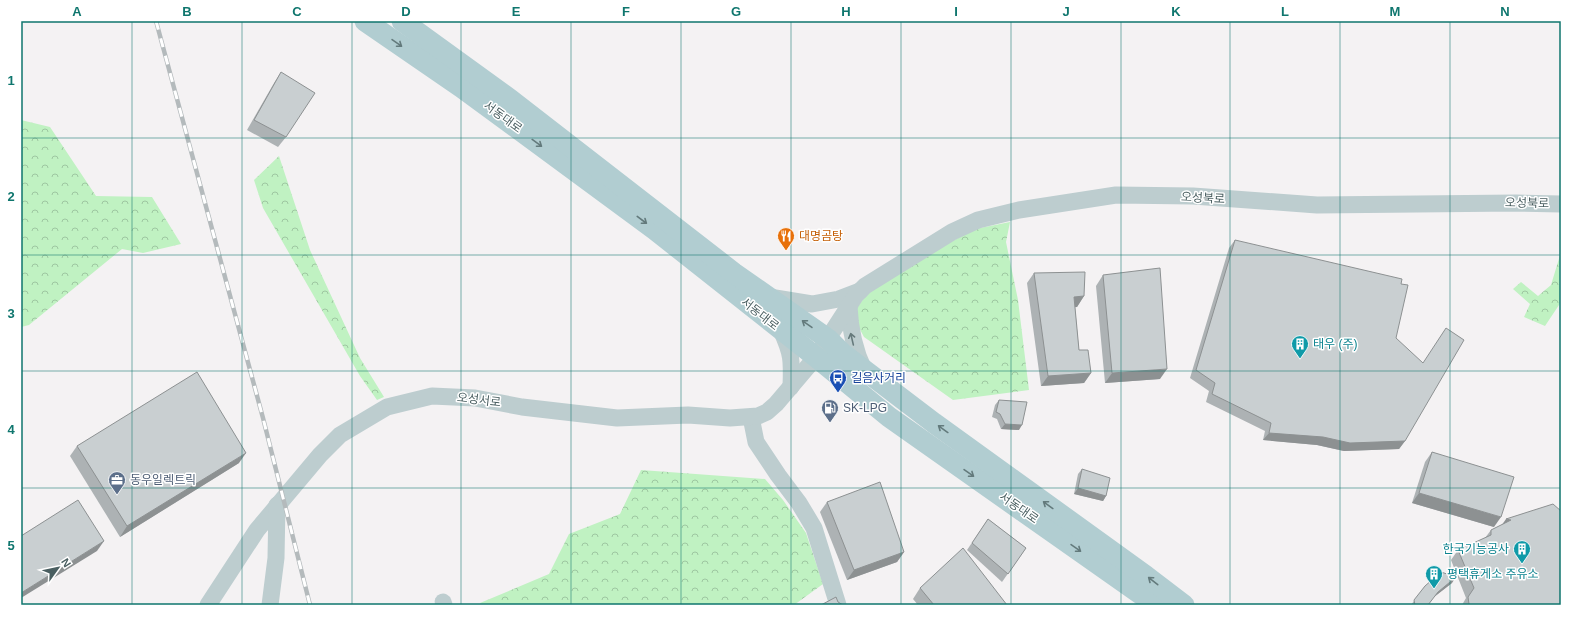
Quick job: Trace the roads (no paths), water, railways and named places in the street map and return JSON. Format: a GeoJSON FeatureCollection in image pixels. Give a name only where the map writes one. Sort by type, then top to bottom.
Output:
{"type":"FeatureCollection","features":[{"type":"Feature","properties":{"kind":"main road","name":"서동대로"},"geometry":{"type":"LineString","coordinates":[[365,21],[461,87],[654,229],[816,357],[889,417],[1156,605]]}},
{"type":"Feature","properties":{"kind":"main road","name":"서동대로"},"geometry":{"type":"LineString","coordinates":[[402,21],[511,100],[734,273],[828,339],[842,353],[934,423],[1184,605]]}},
{"type":"Feature","properties":{"kind":"street","name":"오성북로"},"geometry":{"type":"LineString","coordinates":[[863,288],[952,232],[978,220],[1019,210],[1116,195],[1193,196],[1317,205],[1516,202],[1561,204]]}},
{"type":"Feature","properties":{"kind":"street"},"geometry":{"type":"LineString","coordinates":[[768,296],[812,304],[839,299],[863,288]]}},
{"type":"Feature","properties":{"kind":"street","name":"오성서로"},"geometry":{"type":"LineString","coordinates":[[208,605],[257,530],[320,454],[340,435],[387,407],[432,396],[475,398],[529,408],[617,418],[688,415],[730,418],[758,416],[767,412],[791,387],[816,357],[849,306],[863,288]]}},
{"type":"Feature","properties":{"kind":"street"},"geometry":{"type":"LineString","coordinates":[[849,306],[852,340],[857,356],[864,370]]}},
{"type":"Feature","properties":{"kind":"street"},"geometry":{"type":"LineString","coordinates":[[781,330],[790,349],[792,360],[791,387]]}},
{"type":"Feature","properties":{"kind":"street"},"geometry":{"type":"LineString","coordinates":[[751,417],[756,442],[799,503],[814,528],[838,605]]}},
{"type":"Feature","properties":{"kind":"street"},"geometry":{"type":"LineString","coordinates":[[270,605],[276,558],[277,506]]}},
{"type":"Feature","properties":{"kind":"railway"},"geometry":{"type":"LineString","coordinates":[[156,21],[263,418],[310,605]]}},
{"type":"Feature","properties":{"kind":"place","name":"대명곰탕"},"geometry":{"type":"Point","coordinates":[786,251]}},
{"type":"Feature","properties":{"kind":"place","name":"태우 (주)"},"geometry":{"type":"Point","coordinates":[1300,359]}},
{"type":"Feature","properties":{"kind":"place","name":"길음사거리"},"geometry":{"type":"Point","coordinates":[838,393]}},
{"type":"Feature","properties":{"kind":"place","name":"SK-LPG"},"geometry":{"type":"Point","coordinates":[830,423]}},
{"type":"Feature","properties":{"kind":"place","name":"동우일렉트릭"},"geometry":{"type":"Point","coordinates":[117,495]}},
{"type":"Feature","properties":{"kind":"place","name":"한국기능공사"},"geometry":{"type":"Point","coordinates":[1522,564]}},
{"type":"Feature","properties":{"kind":"place","name":"평택휴게소 주유소"},"geometry":{"type":"Point","coordinates":[1434,589]}}]}
